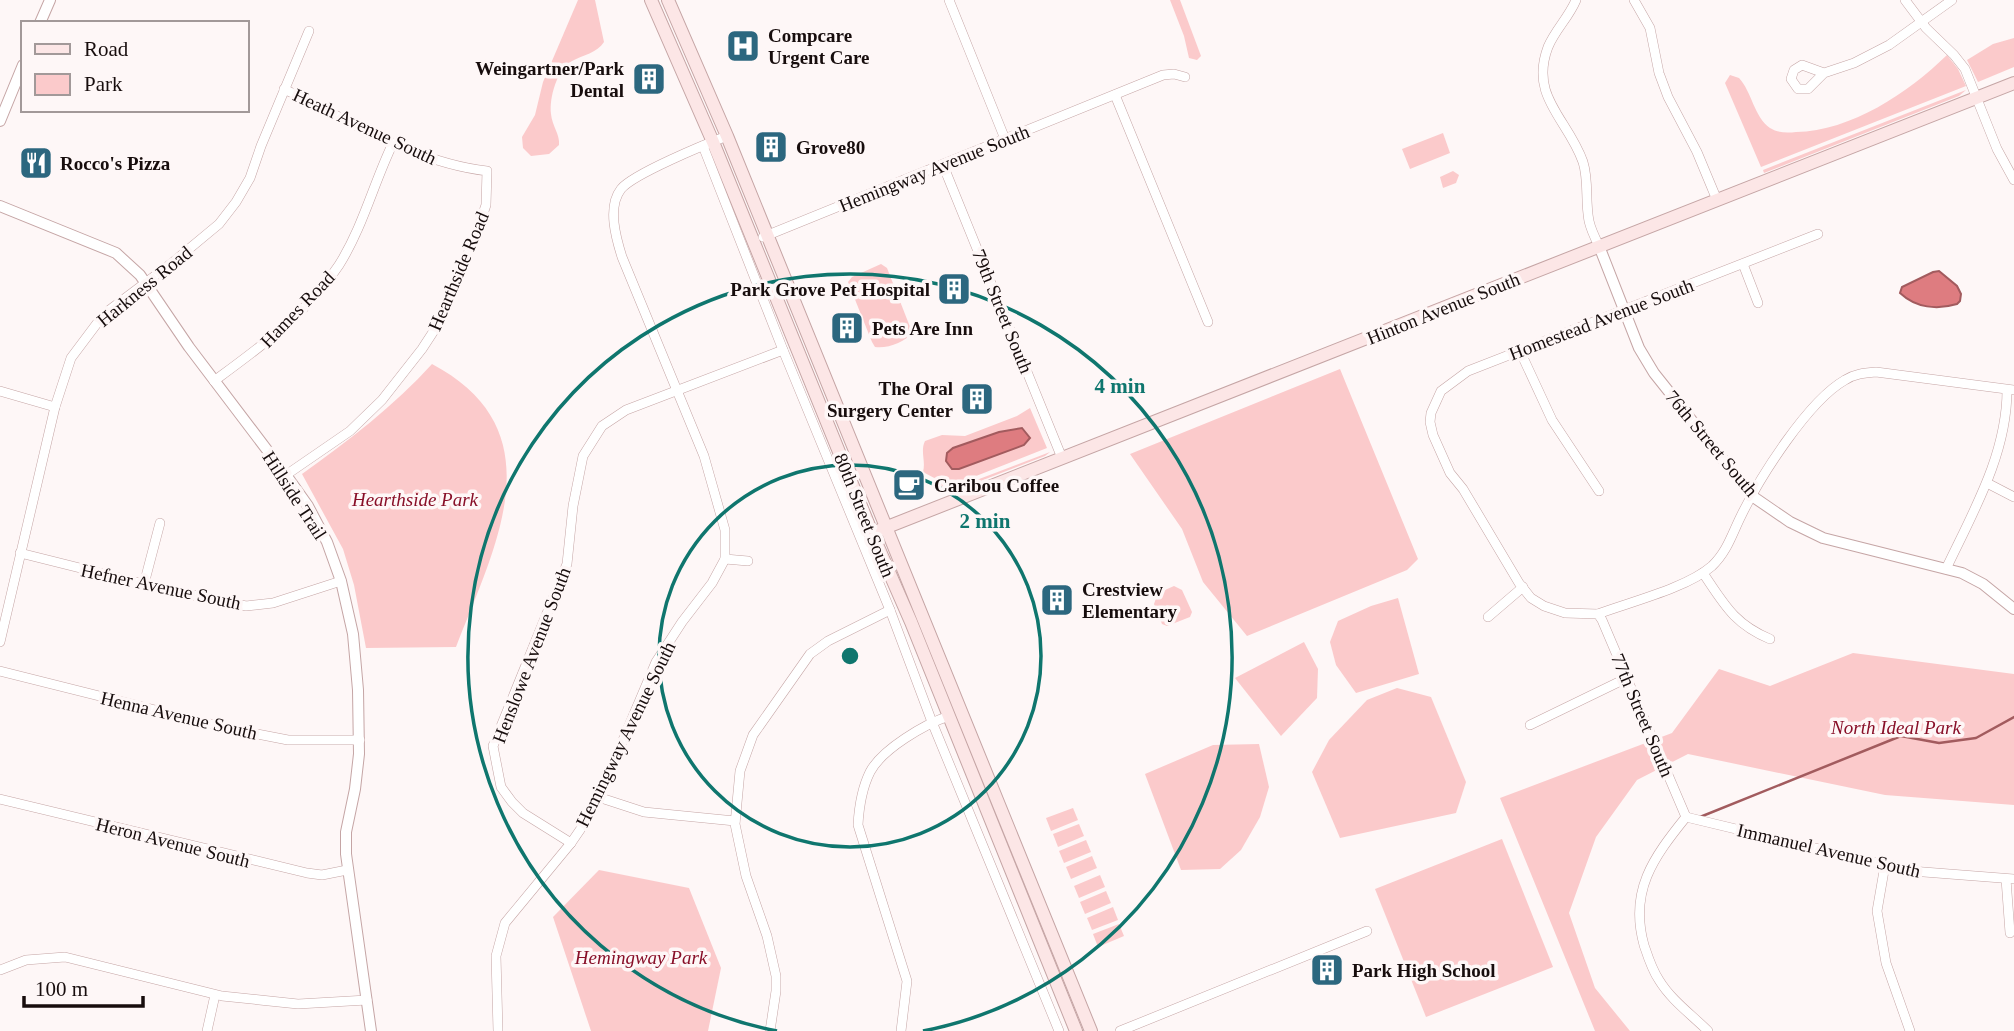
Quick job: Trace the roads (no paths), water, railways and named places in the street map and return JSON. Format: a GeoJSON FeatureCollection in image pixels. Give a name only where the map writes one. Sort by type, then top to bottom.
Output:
{"type":"FeatureCollection","features":[{"type":"Feature","properties":{"kind":"main road","name":"80th Street South"},"geometry":{"type":"LineString","coordinates":[[651,0],[708,144],[753,241],[949,716],[1076,1031]]}},
{"type":"Feature","properties":{"kind":"main road","name":"80th Street South"},"geometry":{"type":"LineString","coordinates":[[668,0],[727,136],[1091,1031]]}},
{"type":"Feature","properties":{"kind":"main road","name":"Hinton Avenue South"},"geometry":{"type":"LineString","coordinates":[[872,533],[2014,83]]}},
{"type":"Feature","properties":{"kind":"street"},"geometry":{"type":"LineString","coordinates":[[41,21],[50,0]]}},
{"type":"Feature","properties":{"kind":"street"},"geometry":{"type":"LineString","coordinates":[[948,0],[1005,139]]}},
{"type":"Feature","properties":{"kind":"street"},"geometry":{"type":"LineString","coordinates":[[1576,0],[1549,44],[1544,82],[1550,105],[1572,136],[1583,162],[1588,186],[1589,219],[1598,246]]}},
{"type":"Feature","properties":{"kind":"street"},"geometry":{"type":"LineString","coordinates":[[1634,0],[1650,28],[1659,73],[1668,97],[1698,152],[1717,200]]}},
{"type":"Feature","properties":{"kind":"street"},"geometry":{"type":"LineString","coordinates":[[1905,0],[1920,22],[1958,58],[1965,69],[1997,149],[2014,180]]}},
{"type":"Feature","properties":{"kind":"street"},"geometry":{"type":"LineString","coordinates":[[1824,73],[1878,51],[1952,0]]}},
{"type":"Feature","properties":{"kind":"street","name":"Harkness Road"},"geometry":{"type":"LineString","coordinates":[[0,642],[55,407],[71,358],[104,314],[219,225],[236,202],[250,177],[309,31]]}},
{"type":"Feature","properties":{"kind":"street"},"geometry":{"type":"LineString","coordinates":[[0,121],[21,70]]}},
{"type":"Feature","properties":{"kind":"street","name":"Hemingway Avenue South"},"geometry":{"type":"LineString","coordinates":[[753,241],[1165,75],[1185,77]]}},
{"type":"Feature","properties":{"kind":"street","name":"Heath Avenue South"},"geometry":{"type":"LineString","coordinates":[[284,89],[393,143],[452,166],[487,171]]}},
{"type":"Feature","properties":{"kind":"street"},"geometry":{"type":"LineString","coordinates":[[1115,95],[1208,322]]}},
{"type":"Feature","properties":{"kind":"street"},"geometry":{"type":"LineString","coordinates":[[727,136],[635,178],[621,190],[615,205],[615,236],[704,456],[725,530],[725,559],[748,561]]}},
{"type":"Feature","properties":{"kind":"street","name":"Hames Road"},"geometry":{"type":"LineString","coordinates":[[214,381],[258,349],[291,319],[339,265],[393,143]]}},
{"type":"Feature","properties":{"kind":"street","name":"80th Street South"},"geometry":{"type":"LineString","coordinates":[[708,144],[783,350],[1059,1031]]}},
{"type":"Feature","properties":{"kind":"street","name":"79th Street South"},"geometry":{"type":"LineString","coordinates":[[943,165],[1062,458]]}},
{"type":"Feature","properties":{"kind":"street","name":"Hearthside Road"},"geometry":{"type":"LineString","coordinates":[[286,475],[350,431],[382,400],[434,331],[486,205],[487,171]]}},
{"type":"Feature","properties":{"kind":"street","name":"Hillside Trail"},"geometry":{"type":"LineString","coordinates":[[0,206],[116,253],[146,282],[214,381],[286,475],[327,542],[341,581],[354,635],[360,740],[355,789],[346,832],[347,870],[371,1031]]}},
{"type":"Feature","properties":{"kind":"street","name":"Homestead Avenue South"},"geometry":{"type":"LineString","coordinates":[[1523,587],[1450,474],[1436,443],[1430,422],[1435,401],[1441,391],[1468,371],[1818,234]]}},
{"type":"Feature","properties":{"kind":"street","name":"76th Street South"},"geometry":{"type":"LineString","coordinates":[[1598,246],[1639,348],[1654,373],[1752,496],[1790,522],[1823,538],[1962,573],[1983,584],[2014,609]]}},
{"type":"Feature","properties":{"kind":"street"},"geometry":{"type":"LineString","coordinates":[[1743,264],[1758,303]]}},
{"type":"Feature","properties":{"kind":"street","name":"Henslowe Avenue South"},"geometry":{"type":"LineString","coordinates":[[571,843],[523,813],[512,802],[501,787],[493,746],[567,564],[573,506],[583,456],[603,426],[616,416],[652,398],[783,350]]}},
{"type":"Feature","properties":{"kind":"street"},"geometry":{"type":"LineString","coordinates":[[1520,351],[1552,421],[1599,491]]}},
{"type":"Feature","properties":{"kind":"street"},"geometry":{"type":"LineString","coordinates":[[1488,617],[1523,587],[1531,598],[1544,606],[1565,613],[1598,614],[1703,573],[1727,548],[1752,496],[1789,436],[1829,391],[1845,379],[1860,373],[1875,372],[2011,390],[2003,430],[1987,484],[1946,569]]}},
{"type":"Feature","properties":{"kind":"street"},"geometry":{"type":"LineString","coordinates":[[0,391],[55,407]]}},
{"type":"Feature","properties":{"kind":"street"},"geometry":{"type":"LineString","coordinates":[[1987,484],[2014,497]]}},
{"type":"Feature","properties":{"kind":"street"},"geometry":{"type":"LineString","coordinates":[[144,584],[160,523]]}},
{"type":"Feature","properties":{"kind":"street","name":"Hefner Avenue South"},"geometry":{"type":"LineString","coordinates":[[20,553],[246,606],[273,603],[341,581]]}},
{"type":"Feature","properties":{"kind":"street","name":"Hemingway Avenue South"},"geometry":{"type":"LineString","coordinates":[[498,1031],[496,956],[505,923],[571,843],[593,811],[656,662],[712,583],[725,559]]}},
{"type":"Feature","properties":{"kind":"street"},"geometry":{"type":"LineString","coordinates":[[1703,573],[1740,623],[1750,631],[1770,639]]}},
{"type":"Feature","properties":{"kind":"street"},"geometry":{"type":"LineString","coordinates":[[770,1031],[776,976],[767,936],[746,876],[735,821],[740,771],[753,735],[810,654],[828,641],[890,610]]}},
{"type":"Feature","properties":{"kind":"street","name":"77th Street South"},"geometry":{"type":"LineString","coordinates":[[1598,614],[1686,817]]}},
{"type":"Feature","properties":{"kind":"street","name":"Henna Avenue South"},"geometry":{"type":"LineString","coordinates":[[0,671],[231,729],[288,740],[360,740]]}},
{"type":"Feature","properties":{"kind":"street"},"geometry":{"type":"LineString","coordinates":[[1530,724],[1627,678]]}},
{"type":"Feature","properties":{"kind":"street"},"geometry":{"type":"LineString","coordinates":[[901,1031],[907,981],[858,825],[859,806],[871,769],[897,744],[932,722],[949,716]]}},
{"type":"Feature","properties":{"kind":"street"},"geometry":{"type":"LineString","coordinates":[[598,797],[645,812],[735,821]]}},
{"type":"Feature","properties":{"kind":"street","name":"Heron Avenue South"},"geometry":{"type":"LineString","coordinates":[[0,799],[307,873],[322,875],[347,870]]}},
{"type":"Feature","properties":{"kind":"street"},"geometry":{"type":"LineString","coordinates":[[1686,817],[1666,842],[1644,881],[1637,910],[1648,960],[1659,981],[1708,1031]]}},
{"type":"Feature","properties":{"kind":"street","name":"Immanuel Avenue South"},"geometry":{"type":"LineString","coordinates":[[1686,817],[1911,871],[2010,879]]}},
{"type":"Feature","properties":{"kind":"street"},"geometry":{"type":"LineString","coordinates":[[1885,865],[1877,911],[1886,963],[1910,1031]]}},
{"type":"Feature","properties":{"kind":"street"},"geometry":{"type":"LineString","coordinates":[[2010,879],[2010,933]]}},
{"type":"Feature","properties":{"kind":"street"},"geometry":{"type":"LineString","coordinates":[[1122,1031],[1367,931]]}},
{"type":"Feature","properties":{"kind":"street"},"geometry":{"type":"LineString","coordinates":[[0,970],[26,960],[65,957],[215,995],[298,1004],[367,1000]]}},
{"type":"Feature","properties":{"kind":"street"},"geometry":{"type":"LineString","coordinates":[[207,1031],[215,995]]}},
{"type":"Feature","properties":{"kind":"waterway"},"geometry":{"type":"LineString","coordinates":[[1700,817],[1901,736],[1939,743],[1976,738],[2014,717]]}},
{"type":"Feature","properties":{"kind":"place","name":"Compcare Urgent Care"},"geometry":{"type":"Point","coordinates":[743,46]}},
{"type":"Feature","properties":{"kind":"place","name":"Weingartner/Park Dental"},"geometry":{"type":"Point","coordinates":[649,79]}},
{"type":"Feature","properties":{"kind":"place","name":"Grove80"},"geometry":{"type":"Point","coordinates":[771,147]}},
{"type":"Feature","properties":{"kind":"place","name":"Rocco's Pizza"},"geometry":{"type":"Point","coordinates":[36,163]}},
{"type":"Feature","properties":{"kind":"place","name":"Park Grove Pet Hospital"},"geometry":{"type":"Point","coordinates":[954,289]}},
{"type":"Feature","properties":{"kind":"place","name":"Pets Are Inn"},"geometry":{"type":"Point","coordinates":[847,328]}},
{"type":"Feature","properties":{"kind":"place","name":"The Oral Surgery Center"},"geometry":{"type":"Point","coordinates":[977,399]}},
{"type":"Feature","properties":{"kind":"place","name":"Caribou Coffee"},"geometry":{"type":"Point","coordinates":[909,485]}},
{"type":"Feature","properties":{"kind":"place","name":"Crestview Elementary"},"geometry":{"type":"Point","coordinates":[1057,600]}},
{"type":"Feature","properties":{"kind":"place","name":"Park High School"},"geometry":{"type":"Point","coordinates":[1327,970]}},
{"type":"Feature","properties":{"kind":"park label","name":"Hearthside Park"},"geometry":{"type":"Point","coordinates":[415,499]}},
{"type":"Feature","properties":{"kind":"park label","name":"North Ideal Park"},"geometry":{"type":"Point","coordinates":[1896,727]}},
{"type":"Feature","properties":{"kind":"park label","name":"Hemingway Park"},"geometry":{"type":"Point","coordinates":[641,957]}}]}
